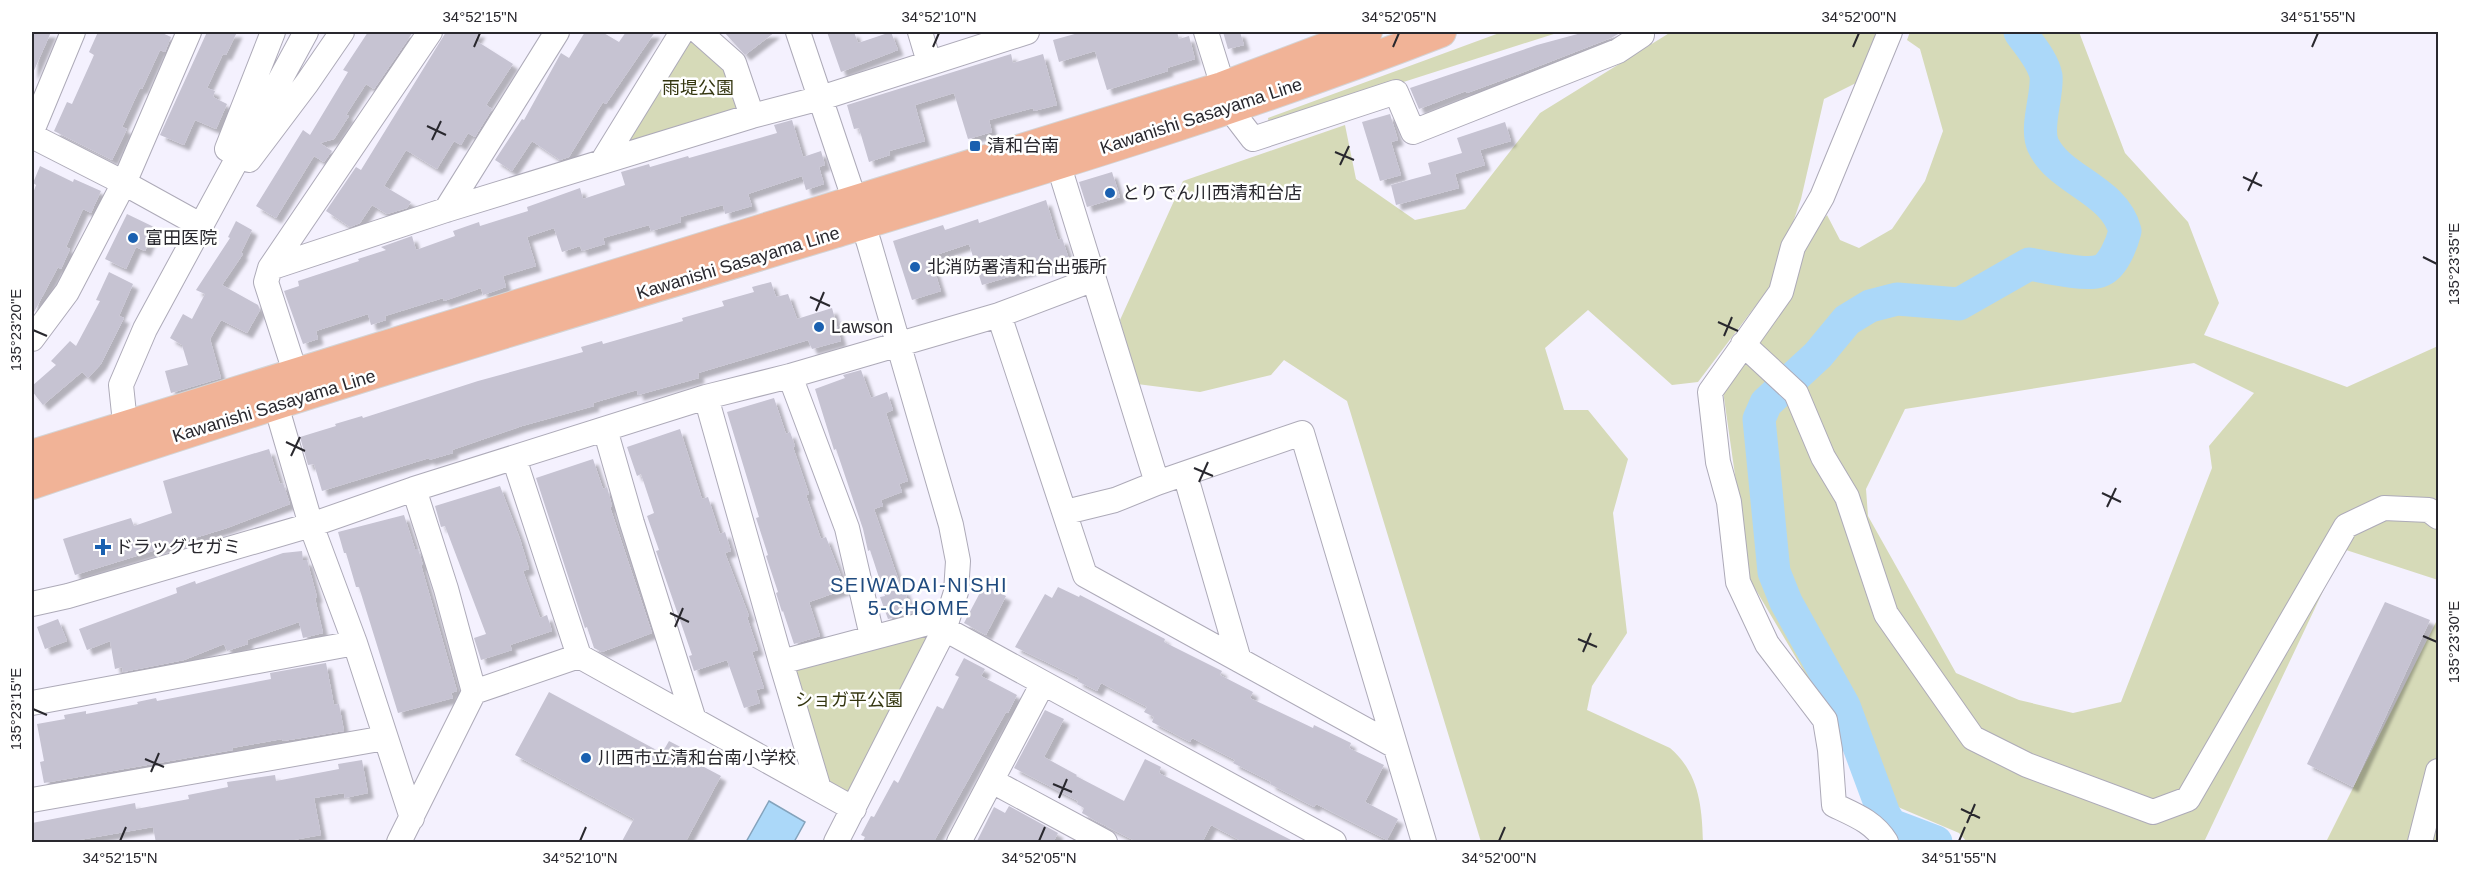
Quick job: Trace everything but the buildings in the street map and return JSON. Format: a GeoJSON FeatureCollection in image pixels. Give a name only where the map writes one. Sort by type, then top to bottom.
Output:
{"type":"FeatureCollection","features":[{"type":"Feature","properties":{"kind":"main road","name":"Kawanishi Sasayama Line"},"geometry":{"type":"LineString","coordinates":[[32,484],[126,439],[296,372],[859,212],[1058,163],[1226,98],[1367,32]]}},
{"type":"Feature","properties":{"kind":"main road","name":"Kawanishi Sasayama Line"},"geometry":{"type":"LineString","coordinates":[[32,455],[126,439],[276,405],[859,212],[1441,32]]}},
{"type":"Feature","properties":{"kind":"street"},"geometry":{"type":"LineString","coordinates":[[32,131],[73,32]]}},
{"type":"Feature","properties":{"kind":"street"},"geometry":{"type":"LineString","coordinates":[[32,339],[67,292],[124,183],[189,32]]}},
{"type":"Feature","properties":{"kind":"street"},"geometry":{"type":"LineString","coordinates":[[203,221],[212,191],[273,32]]}},
{"type":"Feature","properties":{"kind":"street"},"geometry":{"type":"LineString","coordinates":[[126,439],[121,385],[145,329],[306,32]]}},
{"type":"Feature","properties":{"kind":"street"},"geometry":{"type":"LineString","coordinates":[[203,221],[308,83],[342,32]]}},
{"type":"Feature","properties":{"kind":"street"},"geometry":{"type":"LineString","coordinates":[[296,372],[266,282],[270,268],[430,32]]}},
{"type":"Feature","properties":{"kind":"street"},"geometry":{"type":"LineString","coordinates":[[446,210],[556,32]]}},
{"type":"Feature","properties":{"kind":"street"},"geometry":{"type":"LineString","coordinates":[[602,162],[682,32]]}},
{"type":"Feature","properties":{"kind":"street"},"geometry":{"type":"LineString","coordinates":[[699,32],[734,63],[752,116]]}},
{"type":"Feature","properties":{"kind":"street"},"geometry":{"type":"LineString","coordinates":[[798,32],[859,212],[951,525],[958,561],[956,592],[944,630],[836,843]]}},
{"type":"Feature","properties":{"kind":"street"},"geometry":{"type":"LineString","coordinates":[[920,32],[929,62]]}},
{"type":"Feature","properties":{"kind":"street"},"geometry":{"type":"LineString","coordinates":[[270,268],[446,210],[752,116],[821,98],[1028,32]]}},
{"type":"Feature","properties":{"kind":"street"},"geometry":{"type":"LineString","coordinates":[[1206,32],[1226,98],[1253,139],[1396,92],[1413,132],[1618,51],[1642,35]]}},
{"type":"Feature","properties":{"kind":"street"},"geometry":{"type":"LineString","coordinates":[[1886,843],[1879,830],[1834,805],[1830,750],[1825,720],[1767,644],[1738,582],[1729,502],[1718,462],[1710,392],[1747,347],[1781,292],[1793,247],[1822,196],[1890,32]]}},
{"type":"Feature","properties":{"kind":"street"},"geometry":{"type":"LineString","coordinates":[[32,136],[203,221]]}},
{"type":"Feature","properties":{"kind":"street"},"geometry":{"type":"LineString","coordinates":[[1058,163],[1157,483]]}},
{"type":"Feature","properties":{"kind":"street"},"geometry":{"type":"LineString","coordinates":[[32,604],[68,596],[311,525],[414,489],[706,397],[790,376],[999,315],[1094,279]]}},
{"type":"Feature","properties":{"kind":"street"},"geometry":{"type":"LineString","coordinates":[[999,315],[1085,574],[1395,746]]}},
{"type":"Feature","properties":{"kind":"street"},"geometry":{"type":"LineString","coordinates":[[1747,347],[1796,393],[1822,457],[1847,497],[1886,614],[1973,738],[2027,765],[2153,812],[2188,799],[2346,526],[2384,508],[2429,510],[2439,517]]}},
{"type":"Feature","properties":{"kind":"street"},"geometry":{"type":"LineString","coordinates":[[790,376],[847,528],[872,636]]}},
{"type":"Feature","properties":{"kind":"street"},"geometry":{"type":"LineString","coordinates":[[706,397],[819,789]]}},
{"type":"Feature","properties":{"kind":"street"},"geometry":{"type":"LineString","coordinates":[[276,405],[311,525],[355,643],[412,818]]}},
{"type":"Feature","properties":{"kind":"street"},"geometry":{"type":"LineString","coordinates":[[605,429],[632,524],[694,720]]}},
{"type":"Feature","properties":{"kind":"street"},"geometry":{"type":"LineString","coordinates":[[1066,512],[1115,500],[1157,483],[1302,434],[1424,843]]}},
{"type":"Feature","properties":{"kind":"street"},"geometry":{"type":"LineString","coordinates":[[514,458],[579,656],[854,809]]}},
{"type":"Feature","properties":{"kind":"street"},"geometry":{"type":"LineString","coordinates":[[1185,474],[1239,660]]}},
{"type":"Feature","properties":{"kind":"street"},"geometry":{"type":"LineString","coordinates":[[399,843],[474,692],[446,589],[414,489]]}},
{"type":"Feature","properties":{"kind":"street"},"geometry":{"type":"LineString","coordinates":[[781,662],[872,636],[932,622],[1330,842]]}},
{"type":"Feature","properties":{"kind":"street"},"geometry":{"type":"LineString","coordinates":[[32,703],[355,643]]}},
{"type":"Feature","properties":{"kind":"street"},"geometry":{"type":"LineString","coordinates":[[474,692],[579,656]]}},
{"type":"Feature","properties":{"kind":"street"},"geometry":{"type":"LineString","coordinates":[[959,843],[1043,683]]}},
{"type":"Feature","properties":{"kind":"street"},"geometry":{"type":"LineString","coordinates":[[32,800],[385,738]]}},
{"type":"Feature","properties":{"kind":"street"},"geometry":{"type":"LineString","coordinates":[[2420,843],[2439,771]]}},
{"type":"Feature","properties":{"kind":"street"},"geometry":{"type":"LineString","coordinates":[[992,781],[1089,839]]}},
{"type":"Feature","properties":{"kind":"green space","name":"雨堤公園"},"geometry":{"type":"Polygon","coordinates":[[[682,32],[702,33],[752,116],[602,162],[682,32]]]}},
{"type":"Feature","properties":{"kind":"green space"},"geometry":{"type":"Polygon","coordinates":[[[1502,32],[1560,32],[1269,125],[1268,118],[1502,32]]]}},
{"type":"Feature","properties":{"kind":"green space"},"geometry":{"type":"Polygon","coordinates":[[[1671,32],[1880,32],[1860,81],[1824,99],[1801,199],[1772,284],[1698,382],[1672,385],[1588,310],[1545,348],[1564,410],[1588,410],[1628,459],[1613,513],[1627,633],[1592,686],[1587,710],[1670,748],[1680,758],[1693,779],[1697,791],[1702,816],[1703,842],[1481,842],[1347,401],[1284,360],[1271,375],[1200,392],[1137,384],[1120,320],[1183,181],[1345,125],[1356,179],[1415,220],[1465,209],[1540,113],[1671,32]]]}},
{"type":"Feature","properties":{"kind":"green space"},"geometry":{"type":"Polygon","coordinates":[[[1910,32],[2079,32],[2125,153],[2188,222],[2219,303],[2204,335],[2347,387],[2438,346],[2438,580],[2343,549],[2204,842],[1967,842],[1959,833],[1865,793],[1818,695],[1750,580],[1723,391],[1808,238],[1827,215],[1840,240],[1859,248],[1892,229],[1925,181],[1943,131],[1920,49],[1907,40],[1910,32]],[[2194,363],[1905,409],[1866,489],[1868,516],[1956,673],[2019,700],[2073,713],[2121,702],[2212,468],[2209,446],[2254,393],[2194,363]]]}},
{"type":"Feature","properties":{"kind":"green space"},"geometry":{"type":"Polygon","coordinates":[[[2438,618],[2438,842],[2326,842],[2438,618]]]}},
{"type":"Feature","properties":{"kind":"green space","name":"ショガ平公園"},"geometry":{"type":"Polygon","coordinates":[[[944,630],[854,809],[819,789],[781,662],[944,630]]]}},
{"type":"Feature","properties":{"kind":"water"},"geometry":{"type":"Polygon","coordinates":[[[769,801],[805,822],[794,842],[746,842],[769,801]]]}},
{"type":"Feature","properties":{"kind":"waterway"},"geometry":{"type":"LineString","coordinates":[[1936,842],[1891,825],[1884,814],[1844,706],[1786,602],[1774,572],[1759,419],[1766,403],[1818,355],[1847,320],[1870,306],[1897,299],[1959,304],[2029,264],[2093,272],[2105,269],[2113,260],[2125,231],[2110,205],[2061,168],[2043,145],[2040,129],[2046,76],[2039,58],[2020,32]]}},
{"type":"Feature","properties":{"kind":"place","name":"清和台南"},"geometry":{"type":"Point","coordinates":[975,146]}},
{"type":"Feature","properties":{"kind":"place","name":"とりでん川西清和台店"},"geometry":{"type":"Point","coordinates":[1110,193]}},
{"type":"Feature","properties":{"kind":"place","name":"富田医院"},"geometry":{"type":"Point","coordinates":[133,238]}},
{"type":"Feature","properties":{"kind":"place","name":"北消防署清和台出張所"},"geometry":{"type":"Point","coordinates":[915,267]}},
{"type":"Feature","properties":{"kind":"place","name":"Lawson"},"geometry":{"type":"Point","coordinates":[819,327]}},
{"type":"Feature","properties":{"kind":"place","name":"ドラッグセガミ"},"geometry":{"type":"Point","coordinates":[103,547]}},
{"type":"Feature","properties":{"kind":"place","name":"川西市立清和台南小学校"},"geometry":{"type":"Point","coordinates":[586,758]}},
{"type":"Feature","properties":{"kind":"district","name":"SEIWADAI-NISHI 5-CHOME"},"geometry":{"type":"Point","coordinates":[919,596]}}]}
